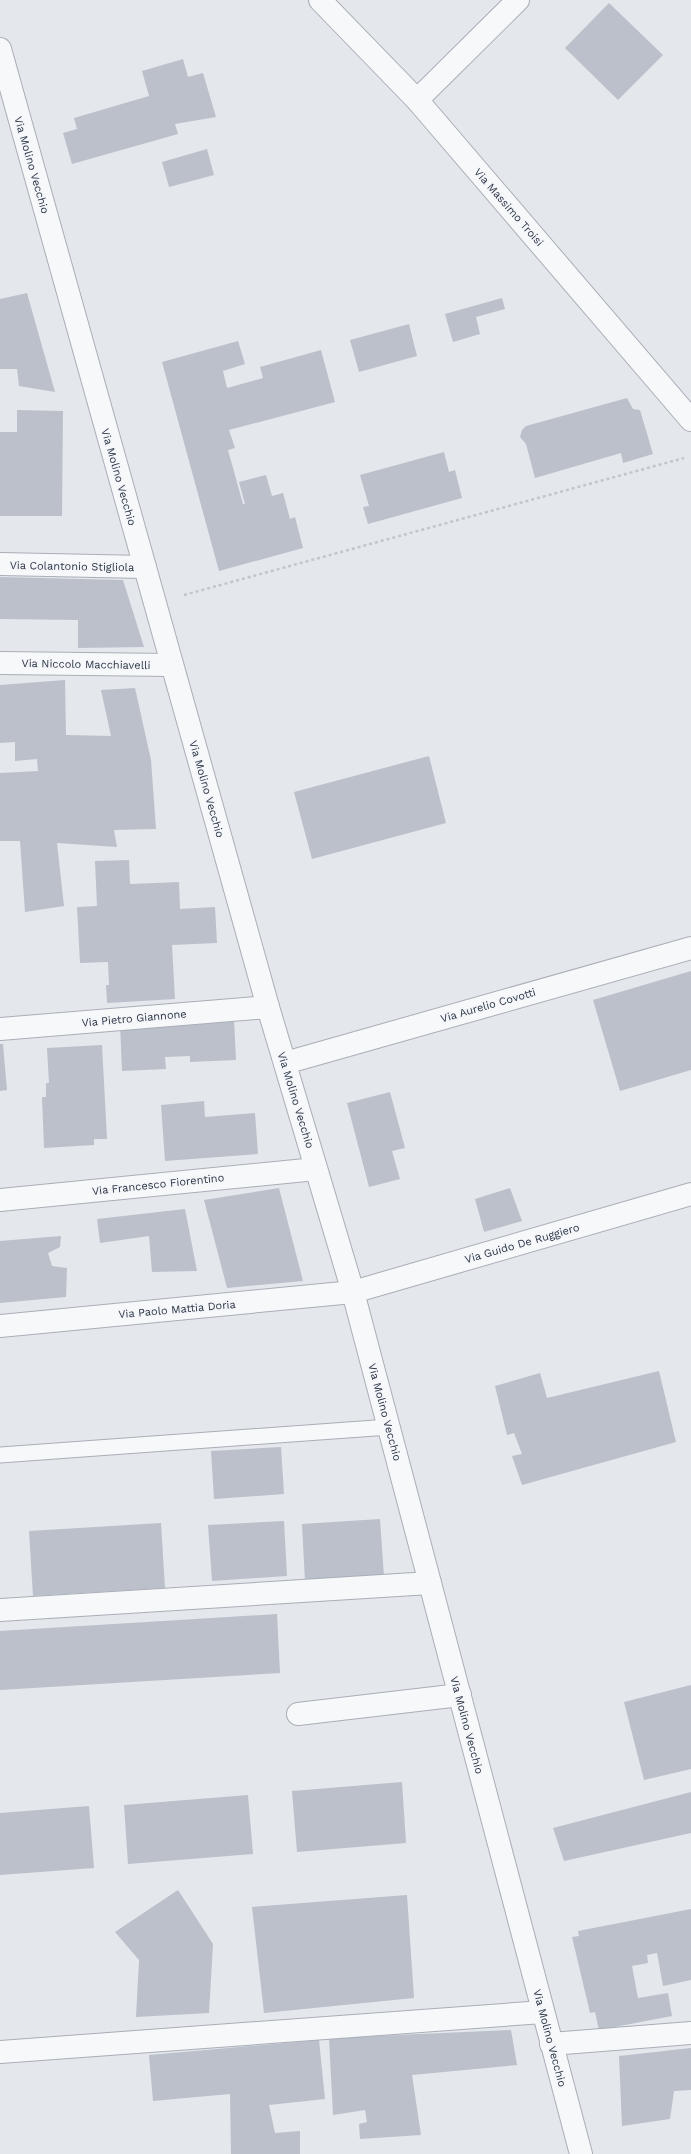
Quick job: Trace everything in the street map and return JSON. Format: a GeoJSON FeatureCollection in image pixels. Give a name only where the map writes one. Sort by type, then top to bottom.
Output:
{"type":"FeatureCollection","features":[{"type":"Feature","properties":{"kind":"street","name":"Via Massimo Troisi"},"geometry":{"type":"LineString","coordinates":[[320,0],[417,100],[691,420]]}},
{"type":"Feature","properties":{"kind":"street"},"geometry":{"type":"LineString","coordinates":[[417,100],[518,0]]}},
{"type":"Feature","properties":{"kind":"street","name":"Via Molino Vecchio"},"geometry":{"type":"LineString","coordinates":[[0,49],[268,1007],[353,1292],[581,2154]]}},
{"type":"Feature","properties":{"kind":"street","name":"Via Colantonio Stigliola"},"geometry":{"type":"LineString","coordinates":[[0,564],[145,567]]}},
{"type":"Feature","properties":{"kind":"street","name":"Via Niccolo Macchiavelli"},"geometry":{"type":"LineString","coordinates":[[0,663],[172,665]]}},
{"type":"Feature","properties":{"kind":"street","name":"Via Aurelio Covotti"},"geometry":{"type":"LineString","coordinates":[[285,1063],[691,948]]}},
{"type":"Feature","properties":{"kind":"street","name":"Via Pietro Giannone"},"geometry":{"type":"LineString","coordinates":[[0,1029],[268,1007]]}},
{"type":"Feature","properties":{"kind":"street","name":"Via Francesco Fiorentino"},"geometry":{"type":"LineString","coordinates":[[0,1200],[316,1169]]}},
{"type":"Feature","properties":{"kind":"street","name":"Via Guido De Ruggiero"},"geometry":{"type":"LineString","coordinates":[[353,1292],[691,1194]]}},
{"type":"Feature","properties":{"kind":"street","name":"Via Paolo Mattia Doria"},"geometry":{"type":"LineString","coordinates":[[0,1326],[353,1292]]}},
{"type":"Feature","properties":{"kind":"street"},"geometry":{"type":"LineString","coordinates":[[0,1610],[430,1583]]}},
{"type":"Feature","properties":{"kind":"street"},"geometry":{"type":"LineString","coordinates":[[298,1714],[460,1695]]}},
{"type":"Feature","properties":{"kind":"street"},"geometry":{"type":"LineString","coordinates":[[0,2052],[543,2012]]}},
{"type":"Feature","properties":{"kind":"street"},"geometry":{"type":"LineString","coordinates":[[551,2044],[691,2033]]}},
{"type":"Feature","properties":{"kind":"lane"},"geometry":{"type":"LineString","coordinates":[[0,1455],[389,1427]]}},
{"type":"Feature","properties":{"kind":"path"},"geometry":{"type":"LineString","coordinates":[[154,603],[684,458]]}},
{"type":"Feature","properties":{"kind":"building"},"geometry":{"type":"Polygon","coordinates":[[[609,3],[663,55],[618,100],[565,48],[609,3]]]}},
{"type":"Feature","properties":{"kind":"building"},"geometry":{"type":"Polygon","coordinates":[[[183,59],[188,77],[203,73],[216,117],[175,124],[178,134],[72,164],[63,133],[77,129],[74,118],[149,96],[142,71],[183,59]]]}},
{"type":"Feature","properties":{"kind":"building"},"geometry":{"type":"Polygon","coordinates":[[[207,149],[214,175],[169,187],[162,162],[207,149]]]}},
{"type":"Feature","properties":{"kind":"building"},"geometry":{"type":"Polygon","coordinates":[[[27,293],[55,392],[19,386],[17,369],[0,369],[0,299],[27,293]]]}},
{"type":"Feature","properties":{"kind":"building"},"geometry":{"type":"Polygon","coordinates":[[[502,298],[505,309],[476,317],[480,334],[453,342],[445,314],[502,298]]]}},
{"type":"Feature","properties":{"kind":"building"},"geometry":{"type":"Polygon","coordinates":[[[409,324],[417,356],[359,372],[350,340],[409,324]]]}},
{"type":"Feature","properties":{"kind":"building"},"geometry":{"type":"Polygon","coordinates":[[[238,341],[245,364],[223,371],[227,388],[263,378],[260,367],[321,350],[335,402],[229,430],[235,448],[228,450],[243,504],[245,504],[239,482],[266,475],[272,496],[283,493],[290,519],[295,517],[303,548],[219,571],[162,362],[238,341]]]}},
{"type":"Feature","properties":{"kind":"building"},"geometry":{"type":"Polygon","coordinates":[[[627,398],[633,409],[640,410],[653,454],[623,463],[621,453],[535,478],[526,444],[520,437],[522,430],[526,426],[627,398]]]}},
{"type":"Feature","properties":{"kind":"building"},"geometry":{"type":"Polygon","coordinates":[[[17,410],[63,411],[62,516],[0,516],[0,432],[17,432],[17,410]]]}},
{"type":"Feature","properties":{"kind":"building"},"geometry":{"type":"Polygon","coordinates":[[[444,452],[449,472],[455,470],[462,498],[368,524],[363,507],[369,506],[360,475],[444,452]]]}},
{"type":"Feature","properties":{"kind":"building"},"geometry":{"type":"Polygon","coordinates":[[[0,577],[123,580],[144,647],[78,648],[78,620],[0,619],[0,577]]]}},
{"type":"Feature","properties":{"kind":"building"},"geometry":{"type":"Polygon","coordinates":[[[65,680],[66,735],[111,736],[101,690],[135,688],[151,760],[156,829],[114,830],[117,847],[57,843],[64,906],[25,912],[20,841],[0,841],[0,773],[38,771],[37,759],[15,761],[15,742],[0,743],[0,685],[65,680]]]}},
{"type":"Feature","properties":{"kind":"building"},"geometry":{"type":"Polygon","coordinates":[[[429,756],[446,823],[312,859],[294,792],[429,756]]]}},
{"type":"Feature","properties":{"kind":"building"},"geometry":{"type":"Polygon","coordinates":[[[129,860],[130,884],[179,882],[180,909],[215,907],[217,943],[172,945],[175,999],[107,1003],[106,985],[109,985],[108,962],[80,963],[77,907],[97,906],[95,861],[129,860]]]}},
{"type":"Feature","properties":{"kind":"building"},"geometry":{"type":"Polygon","coordinates":[[[691,971],[691,1070],[620,1091],[593,1000],[691,971]]]}},
{"type":"Feature","properties":{"kind":"building"},"geometry":{"type":"Polygon","coordinates":[[[234,1019],[236,1060],[190,1062],[190,1056],[165,1057],[166,1069],[122,1071],[120,1024],[234,1019]]]}},
{"type":"Feature","properties":{"kind":"building"},"geometry":{"type":"Polygon","coordinates":[[[0,1044],[3,1044],[7,1090],[0,1091],[0,1044]]]}},
{"type":"Feature","properties":{"kind":"building"},"geometry":{"type":"Polygon","coordinates":[[[102,1045],[107,1139],[94,1139],[94,1145],[44,1148],[42,1097],[46,1097],[46,1083],[49,1083],[47,1048],[102,1045]]]}},
{"type":"Feature","properties":{"kind":"building"},"geometry":{"type":"Polygon","coordinates":[[[390,1092],[405,1148],[392,1151],[400,1179],[369,1187],[347,1103],[390,1092]]]}},
{"type":"Feature","properties":{"kind":"building"},"geometry":{"type":"Polygon","coordinates":[[[204,1101],[205,1117],[255,1113],[258,1154],[165,1161],[161,1105],[204,1101]]]}},
{"type":"Feature","properties":{"kind":"building"},"geometry":{"type":"Polygon","coordinates":[[[279,1188],[303,1281],[227,1288],[204,1200],[279,1188]]]}},
{"type":"Feature","properties":{"kind":"building"},"geometry":{"type":"Polygon","coordinates":[[[510,1188],[522,1221],[484,1232],[475,1199],[510,1188]]]}},
{"type":"Feature","properties":{"kind":"building"},"geometry":{"type":"Polygon","coordinates":[[[185,1209],[197,1271],[152,1272],[149,1236],[100,1243],[97,1219],[185,1209]]]}},
{"type":"Feature","properties":{"kind":"building"},"geometry":{"type":"Polygon","coordinates":[[[61,1236],[60,1247],[48,1253],[52,1266],[67,1268],[66,1297],[0,1303],[0,1241],[61,1236]]]}},
{"type":"Feature","properties":{"kind":"building"},"geometry":{"type":"Polygon","coordinates":[[[659,1371],[676,1442],[522,1485],[512,1456],[522,1454],[514,1433],[507,1435],[495,1386],[540,1373],[547,1398],[659,1371]]]}},
{"type":"Feature","properties":{"kind":"building"},"geometry":{"type":"Polygon","coordinates":[[[281,1447],[284,1494],[214,1499],[211,1451],[281,1447]]]}},
{"type":"Feature","properties":{"kind":"building"},"geometry":{"type":"Polygon","coordinates":[[[380,1519],[384,1576],[305,1582],[302,1524],[380,1519]]]}},
{"type":"Feature","properties":{"kind":"building"},"geometry":{"type":"Polygon","coordinates":[[[284,1521],[287,1576],[212,1581],[208,1525],[284,1521]]]}},
{"type":"Feature","properties":{"kind":"building"},"geometry":{"type":"Polygon","coordinates":[[[161,1523],[165,1588],[33,1596],[29,1531],[161,1523]]]}},
{"type":"Feature","properties":{"kind":"building"},"geometry":{"type":"Polygon","coordinates":[[[277,1614],[280,1673],[0,1690],[0,1631],[277,1614]]]}},
{"type":"Feature","properties":{"kind":"building"},"geometry":{"type":"Polygon","coordinates":[[[691,1685],[691,1769],[644,1780],[624,1702],[691,1685]]]}},
{"type":"Feature","properties":{"kind":"building"},"geometry":{"type":"Polygon","coordinates":[[[402,1782],[406,1843],[297,1852],[292,1791],[402,1782]]]}},
{"type":"Feature","properties":{"kind":"building"},"geometry":{"type":"Polygon","coordinates":[[[691,1792],[691,1833],[564,1861],[553,1828],[691,1792]]]}},
{"type":"Feature","properties":{"kind":"building"},"geometry":{"type":"Polygon","coordinates":[[[248,1795],[253,1854],[128,1864],[124,1805],[248,1795]]]}},
{"type":"Feature","properties":{"kind":"building"},"geometry":{"type":"Polygon","coordinates":[[[89,1806],[94,1868],[0,1875],[0,1813],[89,1806]]]}},
{"type":"Feature","properties":{"kind":"building"},"geometry":{"type":"Polygon","coordinates":[[[178,1890],[213,1944],[209,2013],[136,2017],[139,1960],[115,1932],[178,1890]]]}},
{"type":"Feature","properties":{"kind":"building"},"geometry":{"type":"Polygon","coordinates":[[[407,1895],[414,1998],[264,2013],[252,1907],[407,1895]]]}},
{"type":"Feature","properties":{"kind":"building"},"geometry":{"type":"Polygon","coordinates":[[[691,1909],[691,1980],[663,1986],[657,1953],[647,1955],[648,1963],[632,1966],[638,1998],[668,1993],[672,2016],[599,2030],[595,2012],[590,2013],[572,1937],[579,1936],[578,1931],[691,1909]]]}},
{"type":"Feature","properties":{"kind":"building"},"geometry":{"type":"Polygon","coordinates":[[[511,2030],[517,2065],[412,2075],[421,2135],[360,2139],[359,2124],[367,2122],[365,2110],[333,2115],[329,2038],[511,2030]]]}},
{"type":"Feature","properties":{"kind":"building"},"geometry":{"type":"Polygon","coordinates":[[[319,2040],[325,2099],[269,2105],[275,2133],[300,2131],[300,2154],[231,2154],[230,2094],[153,2101],[149,2055],[319,2040]]]}},
{"type":"Feature","properties":{"kind":"building"},"geometry":{"type":"Polygon","coordinates":[[[691,2048],[691,2090],[674,2091],[670,2119],[622,2126],[619,2056],[691,2048]]]}}]}
